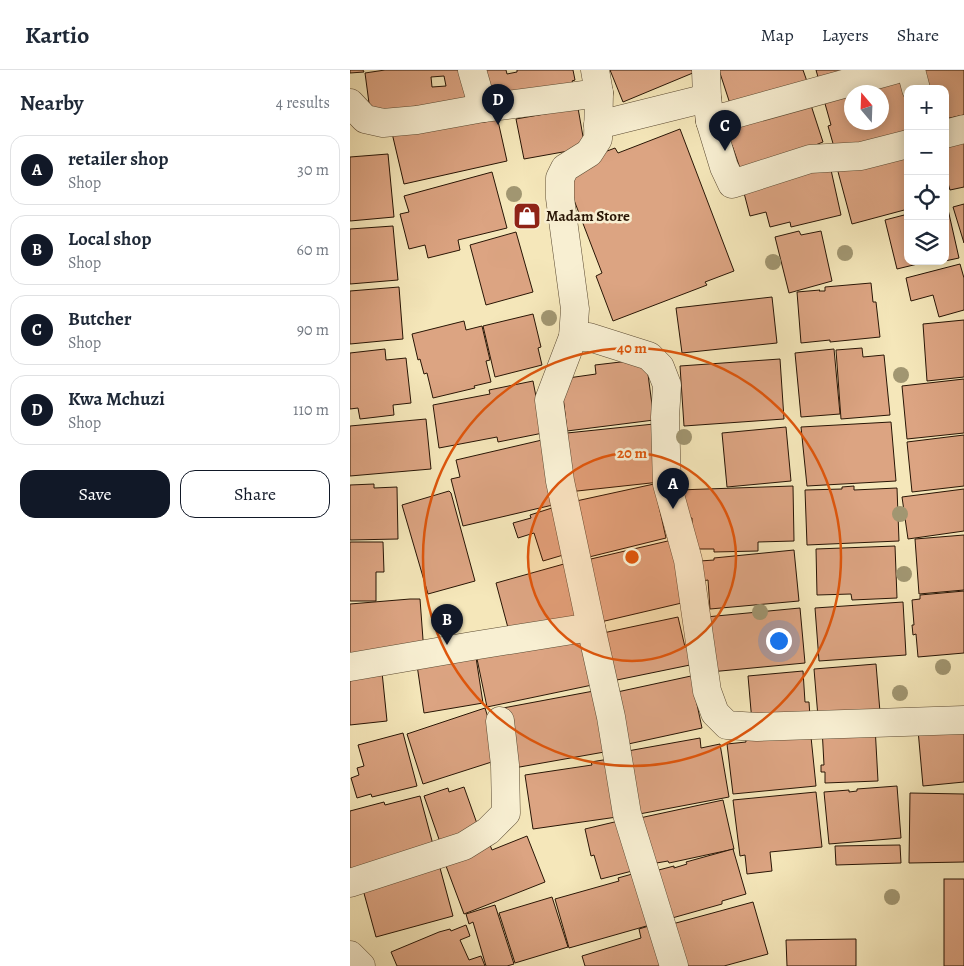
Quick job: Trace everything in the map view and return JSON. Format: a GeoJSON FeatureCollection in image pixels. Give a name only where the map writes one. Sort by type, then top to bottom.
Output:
{"type":"FeatureCollection","features":[{"type":"Feature","properties":{"kind":"street"},"geometry":{"type":"LineString","coordinates":[[472,70],[484,108]]}},
{"type":"Feature","properties":{"kind":"street"},"geometry":{"type":"LineString","coordinates":[[706,70],[708,110],[724,167],[732,184],[810,159],[861,156],[904,145]]}},
{"type":"Feature","properties":{"kind":"street"},"geometry":{"type":"LineString","coordinates":[[598,125],[708,110],[812,81],[894,70]]}},
{"type":"Feature","properties":{"kind":"street"},"geometry":{"type":"LineString","coordinates":[[911,70],[915,85]]}},
{"type":"Feature","properties":{"kind":"street"},"geometry":{"type":"LineString","coordinates":[[350,103],[365,119],[383,123],[417,120],[484,108],[597,82],[598,139],[589,153],[565,168],[560,178],[560,198],[575,310],[573,337],[549,400],[560,481],[611,718],[627,814],[674,966]]}},
{"type":"Feature","properties":{"kind":"street"},"geometry":{"type":"LineString","coordinates":[[949,133],[964,129]]}},
{"type":"Feature","properties":{"kind":"street"},"geometry":{"type":"LineString","coordinates":[[573,337],[589,337],[649,356],[660,367],[667,385],[665,416],[666,484],[688,560],[707,691],[715,713],[727,724],[757,728],[964,720]]}},
{"type":"Feature","properties":{"kind":"street"},"geometry":{"type":"LineString","coordinates":[[350,667],[591,627]]}},
{"type":"Feature","properties":{"kind":"street"},"geometry":{"type":"LineString","coordinates":[[350,883],[464,846],[488,831],[506,813],[505,765],[500,721]]}},
{"type":"Feature","properties":{"kind":"street"},"geometry":{"type":"LineString","coordinates":[[350,956],[361,966]]}},
{"type":"Feature","properties":{"kind":"building"},"geometry":{"type":"Polygon","coordinates":[[[350,70],[363,70],[364,72],[350,73],[350,70]]]}},
{"type":"Feature","properties":{"kind":"building"},"geometry":{"type":"Polygon","coordinates":[[[385,70],[463,70],[467,100],[371,118],[365,73],[385,70]],[[444,76],[431,77],[432,87],[446,86],[444,76]]]}},
{"type":"Feature","properties":{"kind":"building"},"geometry":{"type":"Polygon","coordinates":[[[482,70],[506,70],[507,74],[517,72],[517,70],[573,70],[575,80],[572,81],[573,83],[491,104],[482,70]]]}},
{"type":"Feature","properties":{"kind":"building"},"geometry":{"type":"Polygon","coordinates":[[[610,70],[700,70],[623,102],[610,70]]]}},
{"type":"Feature","properties":{"kind":"building"},"geometry":{"type":"Polygon","coordinates":[[[719,70],[803,70],[809,87],[733,113],[719,70]]]}},
{"type":"Feature","properties":{"kind":"building"},"geometry":{"type":"Polygon","coordinates":[[[816,70],[873,70],[820,84],[816,70]]]}},
{"type":"Feature","properties":{"kind":"building"},"geometry":{"type":"Polygon","coordinates":[[[917,70],[964,70],[964,115],[949,118],[949,85],[921,85],[917,70]]]}},
{"type":"Feature","properties":{"kind":"building"},"geometry":{"type":"Polygon","coordinates":[[[897,72],[901,86],[904,85],[904,136],[836,154],[828,126],[831,125],[822,93],[844,87],[844,130],[889,130],[889,85],[851,85],[897,72]]]}},
{"type":"Feature","properties":{"kind":"building"},"geometry":{"type":"Polygon","coordinates":[[[808,96],[823,142],[742,174],[732,145],[729,146],[722,124],[808,96]]]}},
{"type":"Feature","properties":{"kind":"building"},"geometry":{"type":"Polygon","coordinates":[[[578,108],[585,148],[524,159],[516,119],[578,108]]]}},
{"type":"Feature","properties":{"kind":"building"},"geometry":{"type":"Polygon","coordinates":[[[496,112],[507,161],[404,184],[392,133],[496,112]]]}},
{"type":"Feature","properties":{"kind":"building"},"geometry":{"type":"Polygon","coordinates":[[[680,129],[734,271],[705,282],[707,285],[613,321],[596,276],[602,273],[564,174],[594,156],[615,148],[618,153],[680,129]]]}},
{"type":"Feature","properties":{"kind":"building"},"geometry":{"type":"Polygon","coordinates":[[[964,132],[964,187],[950,190],[949,187],[949,136],[964,132]]]}},
{"type":"Feature","properties":{"kind":"building"},"geometry":{"type":"Polygon","coordinates":[[[904,149],[904,210],[852,224],[837,168],[904,149]]]}},
{"type":"Feature","properties":{"kind":"building"},"geometry":{"type":"Polygon","coordinates":[[[388,154],[394,217],[350,221],[350,157],[388,154]]]}},
{"type":"Feature","properties":{"kind":"building"},"geometry":{"type":"Polygon","coordinates":[[[829,161],[841,215],[791,227],[790,222],[770,227],[766,212],[750,216],[744,193],[829,161]]]}},
{"type":"Feature","properties":{"kind":"building"},"geometry":{"type":"Polygon","coordinates":[[[492,172],[507,228],[458,240],[460,250],[428,258],[425,245],[409,249],[400,214],[409,212],[404,196],[492,172]]]}},
{"type":"Feature","properties":{"kind":"building"},"geometry":{"type":"Polygon","coordinates":[[[964,204],[964,243],[953,207],[964,204]]]}},
{"type":"Feature","properties":{"kind":"building"},"geometry":{"type":"Polygon","coordinates":[[[949,214],[959,258],[949,260],[949,214]]]}},
{"type":"Feature","properties":{"kind":"building"},"geometry":{"type":"Polygon","coordinates":[[[904,215],[904,265],[914,265],[897,269],[885,220],[904,215]]]}},
{"type":"Feature","properties":{"kind":"building"},"geometry":{"type":"Polygon","coordinates":[[[393,226],[398,280],[350,284],[350,229],[393,226]]]}},
{"type":"Feature","properties":{"kind":"building"},"geometry":{"type":"Polygon","coordinates":[[[799,231],[801,235],[821,231],[832,281],[789,293],[775,237],[799,231]]]}},
{"type":"Feature","properties":{"kind":"building"},"geometry":{"type":"Polygon","coordinates":[[[516,232],[533,292],[486,305],[470,245],[516,232]]]}},
{"type":"Feature","properties":{"kind":"building"},"geometry":{"type":"Polygon","coordinates":[[[960,264],[964,278],[964,310],[939,317],[933,295],[911,301],[906,278],[960,264]]]}},
{"type":"Feature","properties":{"kind":"building"},"geometry":{"type":"Polygon","coordinates":[[[871,283],[873,302],[876,302],[880,337],[801,343],[797,292],[825,291],[825,287],[871,283]]]}},
{"type":"Feature","properties":{"kind":"building"},"geometry":{"type":"Polygon","coordinates":[[[399,287],[403,339],[350,344],[350,291],[399,287]]]}},
{"type":"Feature","properties":{"kind":"building"},"geometry":{"type":"Polygon","coordinates":[[[772,297],[777,343],[682,353],[676,308],[772,297]]]}},
{"type":"Feature","properties":{"kind":"building"},"geometry":{"type":"Polygon","coordinates":[[[533,314],[541,347],[538,348],[542,365],[495,377],[483,326],[533,314]]]}},
{"type":"Feature","properties":{"kind":"building"},"geometry":{"type":"Polygon","coordinates":[[[964,320],[964,377],[927,381],[923,324],[964,320]]]}},
{"type":"Feature","properties":{"kind":"building"},"geometry":{"type":"Polygon","coordinates":[[[464,321],[466,330],[482,326],[490,360],[486,361],[491,382],[474,386],[475,388],[433,398],[427,373],[424,374],[420,359],[418,360],[412,334],[464,321]]]}},
{"type":"Feature","properties":{"kind":"building"},"geometry":{"type":"Polygon","coordinates":[[[862,348],[863,357],[884,355],[890,415],[841,419],[836,350],[862,348]]]}},
{"type":"Feature","properties":{"kind":"building"},"geometry":{"type":"Polygon","coordinates":[[[385,349],[386,360],[406,358],[411,403],[393,405],[394,415],[360,419],[358,408],[350,409],[350,353],[385,349]]]}},
{"type":"Feature","properties":{"kind":"building"},"geometry":{"type":"Polygon","coordinates":[[[834,349],[840,414],[801,417],[795,353],[834,349]]]}},
{"type":"Feature","properties":{"kind":"building"},"geometry":{"type":"Polygon","coordinates":[[[646,359],[654,420],[567,431],[561,379],[596,374],[595,365],[646,359]]]}},
{"type":"Feature","properties":{"kind":"building"},"geometry":{"type":"Polygon","coordinates":[[[780,359],[784,419],[684,426],[680,366],[780,359]]]}},
{"type":"Feature","properties":{"kind":"building"},"geometry":{"type":"Polygon","coordinates":[[[964,379],[964,433],[907,439],[902,386],[964,379]]]}},
{"type":"Feature","properties":{"kind":"building"},"geometry":{"type":"Polygon","coordinates":[[[533,381],[543,433],[498,442],[497,437],[439,448],[433,405],[490,394],[489,390],[533,381]]]}},
{"type":"Feature","properties":{"kind":"building"},"geometry":{"type":"Polygon","coordinates":[[[426,419],[431,469],[350,476],[350,426],[426,419]]]}},
{"type":"Feature","properties":{"kind":"building"},"geometry":{"type":"Polygon","coordinates":[[[891,422],[896,481],[807,486],[801,427],[891,422]]]}},
{"type":"Feature","properties":{"kind":"building"},"geometry":{"type":"Polygon","coordinates":[[[654,424],[660,482],[568,492],[567,433],[654,424]]]}},
{"type":"Feature","properties":{"kind":"building"},"geometry":{"type":"Polygon","coordinates":[[[786,427],[791,481],[727,487],[722,433],[786,427]]]}},
{"type":"Feature","properties":{"kind":"building"},"geometry":{"type":"Polygon","coordinates":[[[964,435],[964,486],[912,492],[907,442],[964,435]]]}},
{"type":"Feature","properties":{"kind":"building"},"geometry":{"type":"Polygon","coordinates":[[[542,440],[557,504],[463,526],[451,479],[460,477],[456,460],[542,440]]]}},
{"type":"Feature","properties":{"kind":"building"},"geometry":{"type":"Polygon","coordinates":[[[374,484],[374,488],[397,487],[398,539],[350,540],[350,485],[374,484]]]}},
{"type":"Feature","properties":{"kind":"building"},"geometry":{"type":"Polygon","coordinates":[[[654,484],[666,538],[581,559],[567,503],[654,484]]]}},
{"type":"Feature","properties":{"kind":"building"},"geometry":{"type":"Polygon","coordinates":[[[793,486],[794,541],[758,542],[758,551],[714,552],[714,549],[697,549],[692,544],[692,518],[690,518],[678,490],[793,486]]]}},
{"type":"Feature","properties":{"kind":"building"},"geometry":{"type":"Polygon","coordinates":[[[854,486],[854,490],[897,488],[899,541],[807,545],[805,490],[842,489],[842,487],[854,486]]]}},
{"type":"Feature","properties":{"kind":"building"},"geometry":{"type":"Polygon","coordinates":[[[964,489],[964,531],[908,539],[902,497],[964,489]]]}},
{"type":"Feature","properties":{"kind":"building"},"geometry":{"type":"Polygon","coordinates":[[[449,491],[475,581],[428,594],[402,505],[449,491]]]}},
{"type":"Feature","properties":{"kind":"building"},"geometry":{"type":"Polygon","coordinates":[[[555,507],[570,553],[543,561],[534,533],[518,538],[513,523],[531,518],[530,515],[555,507]]]}},
{"type":"Feature","properties":{"kind":"building"},"geometry":{"type":"Polygon","coordinates":[[[964,535],[964,590],[919,594],[915,539],[964,535]]]}},
{"type":"Feature","properties":{"kind":"building"},"geometry":{"type":"Polygon","coordinates":[[[672,540],[686,602],[592,624],[578,562],[672,540]]]}},
{"type":"Feature","properties":{"kind":"building"},"geometry":{"type":"Polygon","coordinates":[[[350,542],[383,542],[384,572],[376,572],[376,601],[350,601],[350,542]]]}},
{"type":"Feature","properties":{"kind":"building"},"geometry":{"type":"Polygon","coordinates":[[[895,546],[897,598],[852,600],[851,594],[817,595],[816,549],[895,546]]]}},
{"type":"Feature","properties":{"kind":"building"},"geometry":{"type":"Polygon","coordinates":[[[794,550],[799,601],[710,609],[708,580],[702,581],[700,561],[794,550]]]}},
{"type":"Feature","properties":{"kind":"building"},"geometry":{"type":"Polygon","coordinates":[[[571,562],[586,618],[511,639],[496,583],[571,562]]]}},
{"type":"Feature","properties":{"kind":"building"},"geometry":{"type":"Polygon","coordinates":[[[964,591],[964,653],[918,657],[916,634],[913,635],[912,600],[920,599],[920,595],[964,591]]]}},
{"type":"Feature","properties":{"kind":"building"},"geometry":{"type":"Polygon","coordinates":[[[420,599],[424,653],[350,659],[350,604],[420,599]]]}},
{"type":"Feature","properties":{"kind":"building"},"geometry":{"type":"Polygon","coordinates":[[[903,602],[906,655],[819,661],[815,608],[903,602]]]}},
{"type":"Feature","properties":{"kind":"building"},"geometry":{"type":"Polygon","coordinates":[[[800,608],[805,663],[710,672],[706,617],[800,608]]]}},
{"type":"Feature","properties":{"kind":"building"},"geometry":{"type":"Polygon","coordinates":[[[678,617],[685,647],[693,645],[690,665],[612,681],[603,633],[678,617]]]}},
{"type":"Feature","properties":{"kind":"building"},"geometry":{"type":"Polygon","coordinates":[[[586,631],[597,684],[487,707],[476,654],[586,631]]]}},
{"type":"Feature","properties":{"kind":"building"},"geometry":{"type":"Polygon","coordinates":[[[475,651],[483,703],[424,713],[417,665],[475,651]]]}},
{"type":"Feature","properties":{"kind":"building"},"geometry":{"type":"Polygon","coordinates":[[[876,664],[880,712],[818,717],[814,669],[876,664]]]}},
{"type":"Feature","properties":{"kind":"building"},"geometry":{"type":"Polygon","coordinates":[[[803,671],[805,702],[809,702],[810,717],[752,722],[748,676],[803,671]]]}},
{"type":"Feature","properties":{"kind":"building"},"geometry":{"type":"Polygon","coordinates":[[[382,672],[387,721],[350,725],[350,676],[382,672]]]}},
{"type":"Feature","properties":{"kind":"building"},"geometry":{"type":"Polygon","coordinates":[[[691,676],[702,728],[619,746],[608,694],[691,676]]]}},
{"type":"Feature","properties":{"kind":"building"},"geometry":{"type":"Polygon","coordinates":[[[599,690],[610,751],[514,768],[503,708],[599,690]]]}},
{"type":"Feature","properties":{"kind":"building"},"geometry":{"type":"Polygon","coordinates":[[[485,708],[501,759],[423,784],[407,734],[485,708]]]}},
{"type":"Feature","properties":{"kind":"building"},"geometry":{"type":"Polygon","coordinates":[[[964,725],[964,782],[923,786],[918,730],[964,725]]]}},
{"type":"Feature","properties":{"kind":"building"},"geometry":{"type":"Polygon","coordinates":[[[875,726],[878,781],[825,783],[825,772],[821,772],[821,765],[824,765],[822,728],[875,726]]]}},
{"type":"Feature","properties":{"kind":"building"},"geometry":{"type":"Polygon","coordinates":[[[810,727],[816,786],[733,794],[727,744],[746,742],[745,734],[810,727]]]}},
{"type":"Feature","properties":{"kind":"building"},"geometry":{"type":"Polygon","coordinates":[[[403,733],[417,786],[372,797],[371,794],[357,798],[351,778],[359,775],[357,768],[364,766],[358,745],[403,733]]]}},
{"type":"Feature","properties":{"kind":"building"},"geometry":{"type":"Polygon","coordinates":[[[700,738],[701,748],[720,744],[729,797],[634,815],[622,752],[700,738]]]}},
{"type":"Feature","properties":{"kind":"building"},"geometry":{"type":"Polygon","coordinates":[[[609,759],[624,816],[533,829],[525,775],[592,765],[591,762],[609,759]]]}},
{"type":"Feature","properties":{"kind":"building"},"geometry":{"type":"Polygon","coordinates":[[[897,786],[901,838],[829,844],[824,792],[849,790],[849,792],[857,791],[857,789],[897,786]]]}},
{"type":"Feature","properties":{"kind":"building"},"geometry":{"type":"Polygon","coordinates":[[[464,787],[480,832],[441,845],[424,796],[448,788],[449,792],[464,787]]]}},
{"type":"Feature","properties":{"kind":"building"},"geometry":{"type":"Polygon","coordinates":[[[816,792],[822,847],[770,852],[772,871],[747,874],[745,855],[740,856],[733,800],[816,792]]]}},
{"type":"Feature","properties":{"kind":"building"},"geometry":{"type":"Polygon","coordinates":[[[910,793],[964,794],[964,862],[909,863],[910,793]]]}},
{"type":"Feature","properties":{"kind":"building"},"geometry":{"type":"Polygon","coordinates":[[[420,796],[435,852],[350,875],[350,811],[384,802],[385,805],[420,796]]]}},
{"type":"Feature","properties":{"kind":"building"},"geometry":{"type":"Polygon","coordinates":[[[723,800],[734,849],[669,863],[668,861],[645,865],[635,819],[723,800]]]}},
{"type":"Feature","properties":{"kind":"building"},"geometry":{"type":"Polygon","coordinates":[[[627,819],[640,869],[601,879],[594,855],[591,856],[585,829],[627,819]]]}},
{"type":"Feature","properties":{"kind":"building"},"geometry":{"type":"Polygon","coordinates":[[[527,836],[545,882],[464,914],[443,858],[488,840],[492,850],[527,836]]]}},
{"type":"Feature","properties":{"kind":"building"},"geometry":{"type":"Polygon","coordinates":[[[900,845],[901,863],[836,865],[835,846],[900,845]]]}},
{"type":"Feature","properties":{"kind":"building"},"geometry":{"type":"Polygon","coordinates":[[[733,849],[746,894],[722,901],[722,904],[665,920],[651,872],[674,866],[674,868],[687,864],[686,862],[733,849]]]}},
{"type":"Feature","properties":{"kind":"building"},"geometry":{"type":"Polygon","coordinates":[[[440,868],[453,916],[376,937],[362,886],[440,868]]]}},
{"type":"Feature","properties":{"kind":"building"},"geometry":{"type":"Polygon","coordinates":[[[643,871],[657,923],[569,948],[555,899],[619,881],[618,878],[643,871]]]}},
{"type":"Feature","properties":{"kind":"building"},"geometry":{"type":"Polygon","coordinates":[[[944,879],[964,879],[964,966],[944,966],[944,879]]]}},
{"type":"Feature","properties":{"kind":"building"},"geometry":{"type":"Polygon","coordinates":[[[552,897],[568,947],[515,963],[499,913],[552,897]]]}},
{"type":"Feature","properties":{"kind":"building"},"geometry":{"type":"Polygon","coordinates":[[[753,902],[768,954],[724,966],[676,966],[665,926],[753,902]]]}},
{"type":"Feature","properties":{"kind":"building"},"geometry":{"type":"Polygon","coordinates":[[[495,905],[514,964],[507,966],[486,966],[473,922],[469,924],[466,914],[495,905]]]}},
{"type":"Feature","properties":{"kind":"building"},"geometry":{"type":"Polygon","coordinates":[[[466,925],[470,936],[460,940],[469,960],[481,956],[485,966],[397,966],[391,952],[439,932],[450,929],[451,931],[466,925]]]}},
{"type":"Feature","properties":{"kind":"building"},"geometry":{"type":"Polygon","coordinates":[[[652,925],[665,966],[585,966],[582,956],[641,938],[639,929],[652,925]]]}},
{"type":"Feature","properties":{"kind":"building"},"geometry":{"type":"Polygon","coordinates":[[[856,939],[856,966],[787,966],[786,940],[856,939]]]}},
{"type":"Feature","properties":{"kind":"place","name":"Kwa Mchuzi"},"geometry":{"type":"Point","coordinates":[498,125]}},
{"type":"Feature","properties":{"kind":"place","name":"Butcher"},"geometry":{"type":"Point","coordinates":[725,151]}},
{"type":"Feature","properties":{"kind":"place","name":"Madam Store"},"geometry":{"type":"Point","coordinates":[527,216]}},
{"type":"Feature","properties":{"kind":"place","name":"retailer shop"},"geometry":{"type":"Point","coordinates":[673,509]}},
{"type":"Feature","properties":{"kind":"place","name":"Local shop"},"geometry":{"type":"Point","coordinates":[447,645]}}]}
